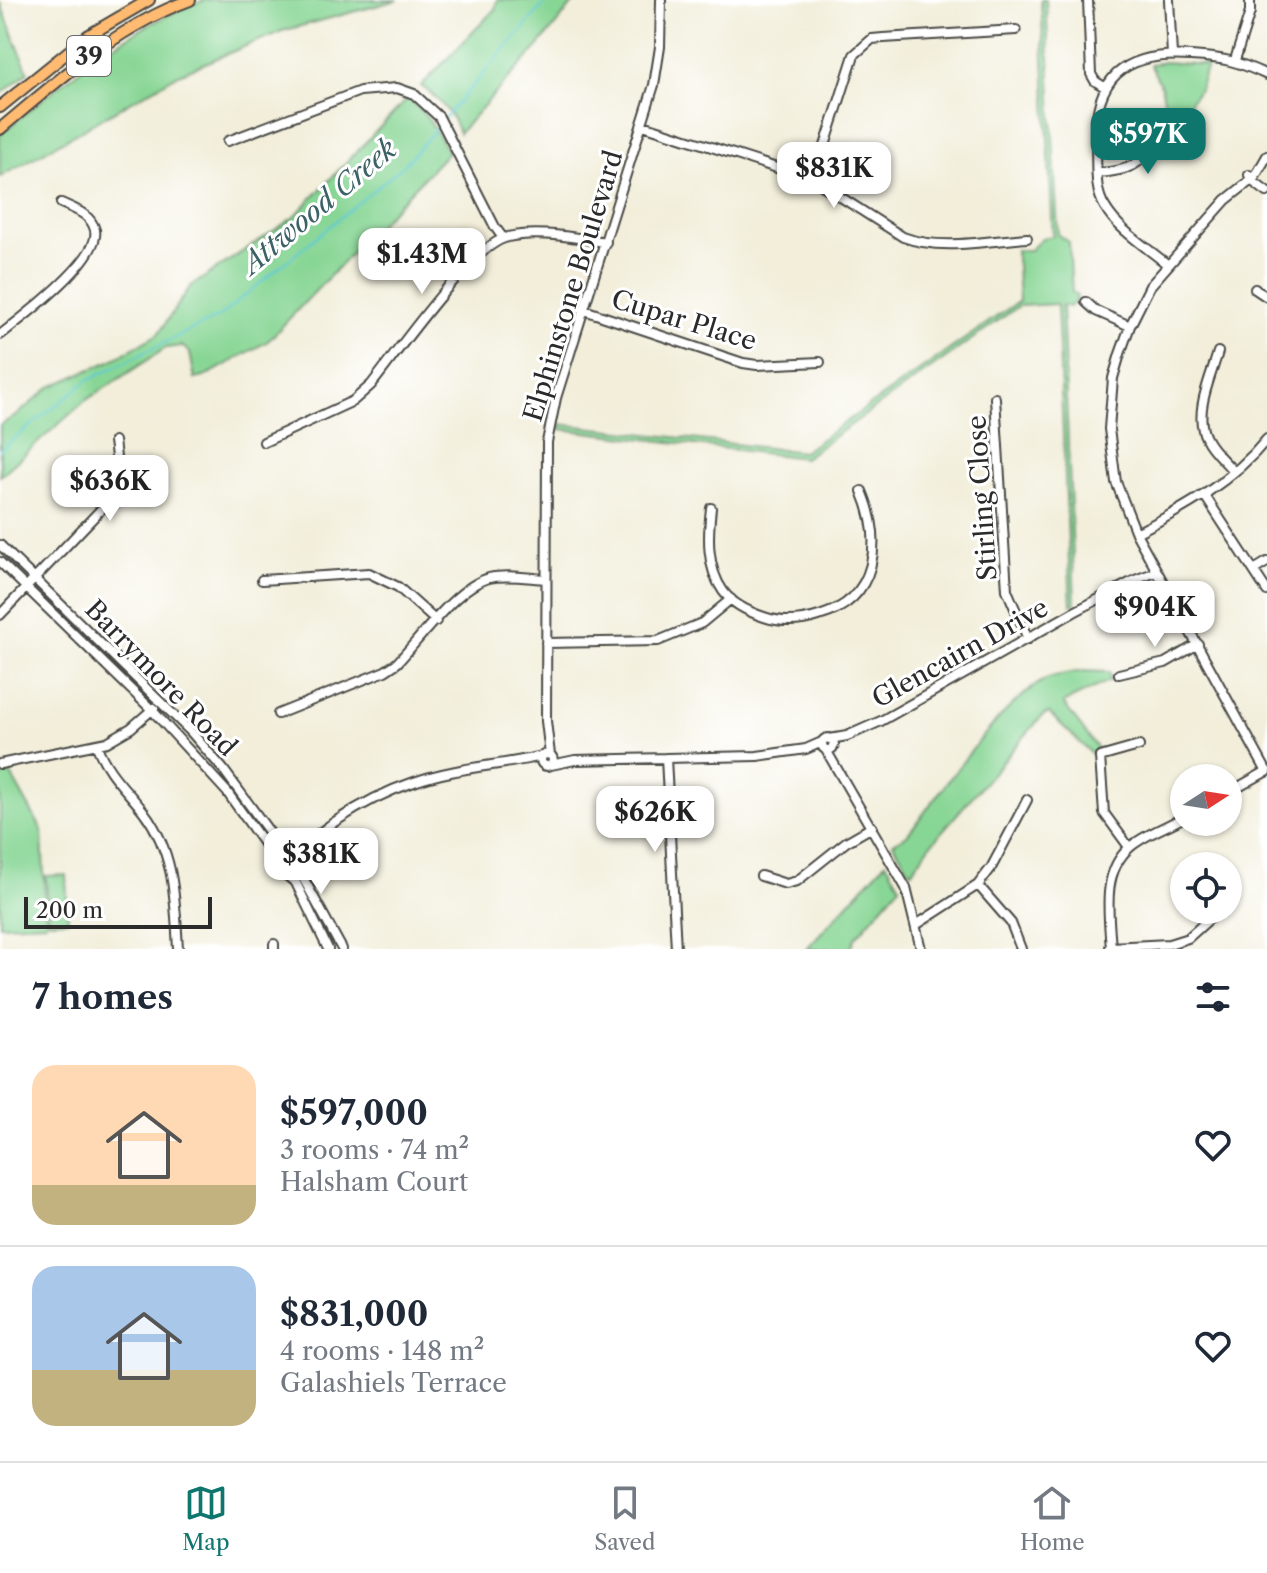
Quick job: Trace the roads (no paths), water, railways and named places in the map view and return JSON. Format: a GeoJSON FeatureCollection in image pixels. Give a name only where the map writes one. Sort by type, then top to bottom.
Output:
{"type":"FeatureCollection","features":[{"type":"Feature","properties":{"kind":"main road","name":"39"},"geometry":{"type":"LineString","coordinates":[[0,107],[89,35],[149,0]]}},
{"type":"Feature","properties":{"kind":"main road","name":"39"},"geometry":{"type":"LineString","coordinates":[[0,129],[102,46],[149,18],[190,0]]}},
{"type":"Feature","properties":{"kind":"street","name":"Elphinstone Boulevard"},"geometry":{"type":"LineString","coordinates":[[547,759],[547,442],[556,398],[643,125],[658,59],[661,0]]}},
{"type":"Feature","properties":{"kind":"street"},"geometry":{"type":"LineString","coordinates":[[1088,0],[1091,74],[1106,88]]}},
{"type":"Feature","properties":{"kind":"street"},"geometry":{"type":"LineString","coordinates":[[1169,0],[1172,55]]}},
{"type":"Feature","properties":{"kind":"street"},"geometry":{"type":"LineString","coordinates":[[1235,60],[1250,12],[1250,0]]}},
{"type":"Feature","properties":{"kind":"street"},"geometry":{"type":"LineString","coordinates":[[814,180],[850,65],[864,44],[872,39],[1016,30]]}},
{"type":"Feature","properties":{"kind":"street"},"geometry":{"type":"LineString","coordinates":[[1168,265],[1106,210],[1099,192],[1095,122],[1097,107],[1106,88],[1134,62],[1154,56],[1235,60],[1267,75]]}},
{"type":"Feature","properties":{"kind":"street"},"geometry":{"type":"LineString","coordinates":[[228,141],[360,91],[397,88],[414,94],[439,117],[503,238]]}},
{"type":"Feature","properties":{"kind":"street"},"geometry":{"type":"LineString","coordinates":[[643,125],[814,180],[903,237],[915,241],[936,243],[1027,238]]}},
{"type":"Feature","properties":{"kind":"street"},"geometry":{"type":"LineString","coordinates":[[1097,173],[1120,172],[1135,166],[1165,135],[1180,126]]}},
{"type":"Feature","properties":{"kind":"street"},"geometry":{"type":"LineString","coordinates":[[1252,178],[1255,165],[1267,155]]}},
{"type":"Feature","properties":{"kind":"street"},"geometry":{"type":"LineString","coordinates":[[1252,178],[1267,191]]}},
{"type":"Feature","properties":{"kind":"street"},"geometry":{"type":"LineString","coordinates":[[1242,785],[1267,771],[1136,533],[1116,482],[1109,429],[1113,378],[1130,326],[1150,286],[1239,182],[1252,178]]}},
{"type":"Feature","properties":{"kind":"street"},"geometry":{"type":"LineString","coordinates":[[0,335],[39,305],[89,252],[95,239],[95,229],[90,219],[61,203]]}},
{"type":"Feature","properties":{"kind":"street"},"geometry":{"type":"LineString","coordinates":[[264,442],[353,401],[371,385],[465,268],[503,238],[523,234],[606,242]]}},
{"type":"Feature","properties":{"kind":"street"},"geometry":{"type":"LineString","coordinates":[[1255,289],[1267,297]]}},
{"type":"Feature","properties":{"kind":"street"},"geometry":{"type":"LineString","coordinates":[[1086,302],[1096,311],[1130,326]]}},
{"type":"Feature","properties":{"kind":"street","name":"Cupar Place"},"geometry":{"type":"LineString","coordinates":[[584,310],[743,363],[820,362]]}},
{"type":"Feature","properties":{"kind":"street"},"geometry":{"type":"LineString","coordinates":[[1218,352],[1201,415],[1201,427],[1210,445],[1234,472]]}},
{"type":"Feature","properties":{"kind":"street","name":"Stirling Close"},"geometry":{"type":"LineString","coordinates":[[995,398],[1007,590],[1028,639]]}},
{"type":"Feature","properties":{"kind":"street"},"geometry":{"type":"LineString","coordinates":[[1136,533],[1205,496],[1267,439]]}},
{"type":"Feature","properties":{"kind":"street"},"geometry":{"type":"LineString","coordinates":[[0,615],[109,501],[116,488],[118,472],[114,441]]}},
{"type":"Feature","properties":{"kind":"street"},"geometry":{"type":"LineString","coordinates":[[711,508],[708,539],[713,569],[723,591],[746,610],[774,620],[803,621],[837,611],[859,592],[873,563],[875,530],[862,491]]}},
{"type":"Feature","properties":{"kind":"street"},"geometry":{"type":"LineString","coordinates":[[1205,496],[1267,591]]}},
{"type":"Feature","properties":{"kind":"street","name":"Barrymore Road"},"geometry":{"type":"LineString","coordinates":[[0,545],[161,702],[223,769],[273,837],[286,847]]}},
{"type":"Feature","properties":{"kind":"street","name":"Barrymore Road"},"geometry":{"type":"LineString","coordinates":[[0,562],[152,710],[227,792],[272,855]]}},
{"type":"Feature","properties":{"kind":"street"},"geometry":{"type":"LineString","coordinates":[[1254,570],[1267,562]]}},
{"type":"Feature","properties":{"kind":"street","name":"Glencairn Drive"},"geometry":{"type":"LineString","coordinates":[[286,847],[309,840],[369,802],[413,782],[452,771],[547,759],[757,756],[828,746],[881,721],[1155,569]]}},
{"type":"Feature","properties":{"kind":"street"},"geometry":{"type":"LineString","coordinates":[[262,580],[369,573],[398,587],[436,621]]}},
{"type":"Feature","properties":{"kind":"street"},"geometry":{"type":"LineString","coordinates":[[278,714],[385,671],[397,663],[461,594],[490,578],[546,579]]}},
{"type":"Feature","properties":{"kind":"street"},"geometry":{"type":"LineString","coordinates":[[546,643],[658,641],[702,623],[731,599]]}},
{"type":"Feature","properties":{"kind":"street"},"geometry":{"type":"LineString","coordinates":[[1119,674],[1165,663],[1198,644]]}},
{"type":"Feature","properties":{"kind":"street"},"geometry":{"type":"LineString","coordinates":[[0,764],[97,746],[118,737],[161,702]]}},
{"type":"Feature","properties":{"kind":"street"},"geometry":{"type":"LineString","coordinates":[[97,746],[123,790],[143,811],[165,850],[174,884],[178,949]]}},
{"type":"Feature","properties":{"kind":"street"},"geometry":{"type":"LineString","coordinates":[[828,746],[906,888],[921,949]]}},
{"type":"Feature","properties":{"kind":"street"},"geometry":{"type":"LineString","coordinates":[[1129,847],[1104,813],[1100,757],[1139,746]]}},
{"type":"Feature","properties":{"kind":"street"},"geometry":{"type":"LineString","coordinates":[[666,758],[676,949]]}},
{"type":"Feature","properties":{"kind":"street"},"geometry":{"type":"LineString","coordinates":[[916,925],[978,885],[991,868],[1027,800]]}},
{"type":"Feature","properties":{"kind":"street"},"geometry":{"type":"LineString","coordinates":[[1170,825],[1129,847],[1113,869],[1109,883],[1110,948],[1169,944],[1188,938],[1204,924]]}},
{"type":"Feature","properties":{"kind":"street"},"geometry":{"type":"LineString","coordinates":[[761,876],[786,884],[797,881],[806,877],[846,842],[872,827]]}},
{"type":"Feature","properties":{"kind":"street","name":"Glencairn Drive"},"geometry":{"type":"LineString","coordinates":[[295,860],[309,840]]}},
{"type":"Feature","properties":{"kind":"street"},"geometry":{"type":"LineString","coordinates":[[328,949],[296,883],[273,864],[272,855],[277,849],[286,847],[295,860],[342,949]]}},
{"type":"Feature","properties":{"kind":"street"},"geometry":{"type":"LineString","coordinates":[[280,870],[291,868],[295,860]]}},
{"type":"Feature","properties":{"kind":"street"},"geometry":{"type":"LineString","coordinates":[[978,885],[1011,923],[1021,949]]}},
{"type":"Feature","properties":{"kind":"waterway","name":"Attwood Creek"},"geometry":{"type":"LineString","coordinates":[[443,120],[548,0]]}},
{"type":"Feature","properties":{"kind":"waterway","name":"Attwood Creek"},"geometry":{"type":"LineString","coordinates":[[0,450],[88,380],[220,316],[403,166],[439,125]]}}]}
